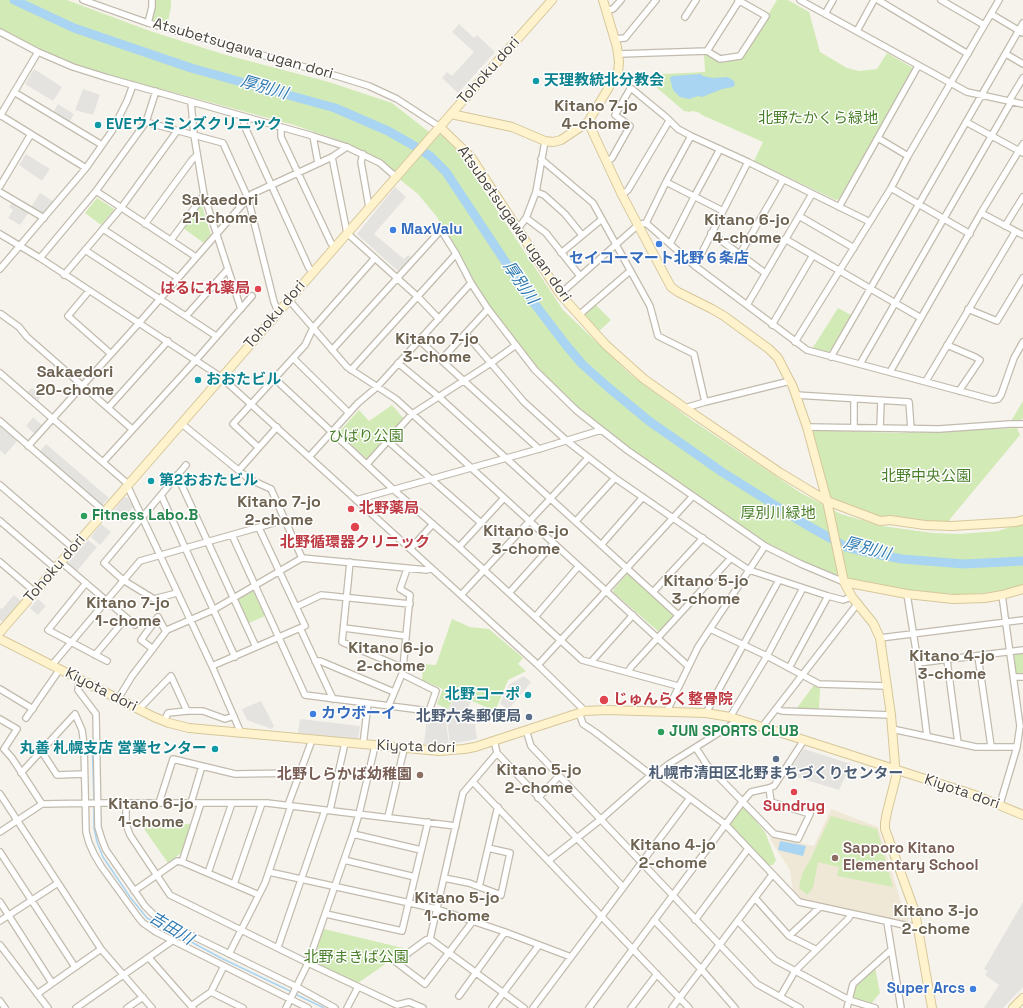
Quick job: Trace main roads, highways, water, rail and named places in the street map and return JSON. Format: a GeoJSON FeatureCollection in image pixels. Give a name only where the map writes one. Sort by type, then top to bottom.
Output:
{"type":"FeatureCollection","features":[{"type":"Feature","properties":{"kind":"water"},"geometry":{"type":"Polygon","coordinates":[[[701,74],[712,78],[728,77],[734,81],[735,84],[733,87],[722,89],[702,97],[698,96],[689,99],[680,97],[673,90],[670,78],[672,76],[701,74]]]}},
{"type":"Feature","properties":{"kind":"water"},"geometry":{"type":"Polygon","coordinates":[[[780,841],[806,846],[803,856],[778,850],[780,841]]]}},
{"type":"Feature","properties":{"kind":"waterway","name":"厚別川"},"geometry":{"type":"LineString","coordinates":[[14,0],[74,28],[191,68],[335,108],[388,131],[430,156],[446,172],[524,290],[582,364],[649,421],[722,472],[805,524],[846,547],[902,559],[964,564],[1023,561]]}},
{"type":"Feature","properties":{"kind":"waterway","name":"吉田川"},"geometry":{"type":"LineString","coordinates":[[92,739],[94,801]]}},
{"type":"Feature","properties":{"kind":"waterway","name":"吉田川"},"geometry":{"type":"LineString","coordinates":[[94,804],[94,828],[97,842],[103,857],[130,897],[147,918],[221,958],[292,992]]}},
{"type":"Feature","properties":{"kind":"waterway","name":"吉田川"},"geometry":{"type":"LineString","coordinates":[[295,994],[324,1008]]}},
{"type":"Feature","properties":{"kind":"place","name":"天理教統北分教会"},"geometry":{"type":"Point","coordinates":[536,81]}},
{"type":"Feature","properties":{"kind":"place","name":"EVEウィミンズクリニック"},"geometry":{"type":"Point","coordinates":[98,125]}},
{"type":"Feature","properties":{"kind":"place","name":"MaxValu"},"geometry":{"type":"Point","coordinates":[393,230]}},
{"type":"Feature","properties":{"kind":"place","name":"セイコーマート北野６条店"},"geometry":{"type":"Point","coordinates":[659,244]}},
{"type":"Feature","properties":{"kind":"place","name":"はるにれ薬局"},"geometry":{"type":"Point","coordinates":[258,289]}},
{"type":"Feature","properties":{"kind":"place","name":"おおたビル"},"geometry":{"type":"Point","coordinates":[198,380]}},
{"type":"Feature","properties":{"kind":"place","name":"第2おおたビル"},"geometry":{"type":"Point","coordinates":[151,481]}},
{"type":"Feature","properties":{"kind":"place","name":"北野薬局"},"geometry":{"type":"Point","coordinates":[351,509]}},
{"type":"Feature","properties":{"kind":"place","name":"Fitness Labo.B"},"geometry":{"type":"Point","coordinates":[84,516]}},
{"type":"Feature","properties":{"kind":"place","name":"北野循環器クリニック"},"geometry":{"type":"Point","coordinates":[355,527]}},
{"type":"Feature","properties":{"kind":"place","name":"北野コーポ"},"geometry":{"type":"Point","coordinates":[528,695]}},
{"type":"Feature","properties":{"kind":"place","name":"じゅんらく整骨院"},"geometry":{"type":"Point","coordinates":[604,700]}},
{"type":"Feature","properties":{"kind":"place","name":"カウボーイ"},"geometry":{"type":"Point","coordinates":[313,714]}},
{"type":"Feature","properties":{"kind":"place","name":"北野六条郵便局"},"geometry":{"type":"Point","coordinates":[529,717]}},
{"type":"Feature","properties":{"kind":"place","name":"JUN SPORTS CLUB"},"geometry":{"type":"Point","coordinates":[661,732]}},
{"type":"Feature","properties":{"kind":"place","name":"丸善 札幌支店 営業センター"},"geometry":{"type":"Point","coordinates":[215,749]}},
{"type":"Feature","properties":{"kind":"place","name":"札幌市清田区北野まちづくりセンター"},"geometry":{"type":"Point","coordinates":[776,759]}},
{"type":"Feature","properties":{"kind":"place","name":"北野しらかば幼稚園"},"geometry":{"type":"Point","coordinates":[420,775]}},
{"type":"Feature","properties":{"kind":"place","name":"Sundrug"},"geometry":{"type":"Point","coordinates":[794,792]}},
{"type":"Feature","properties":{"kind":"place","name":"Sapporo Kitano Elementary School"},"geometry":{"type":"Point","coordinates":[835,858]}},
{"type":"Feature","properties":{"kind":"place","name":"Super Arcs"},"geometry":{"type":"Point","coordinates":[973,989]}},
{"type":"Feature","properties":{"kind":"district","name":"Kitano 7-jo 4-chome"},"geometry":{"type":"Point","coordinates":[596,116]}},
{"type":"Feature","properties":{"kind":"district","name":"Sakaedori 21-chome"},"geometry":{"type":"Point","coordinates":[220,210]}},
{"type":"Feature","properties":{"kind":"district","name":"Kitano 6-jo 4-chome"},"geometry":{"type":"Point","coordinates":[747,230]}},
{"type":"Feature","properties":{"kind":"district","name":"Kitano 7-jo 3-chome"},"geometry":{"type":"Point","coordinates":[437,349]}},
{"type":"Feature","properties":{"kind":"district","name":"Sakaedori 20-chome"},"geometry":{"type":"Point","coordinates":[75,382]}},
{"type":"Feature","properties":{"kind":"district","name":"Kitano 7-jo 2-chome"},"geometry":{"type":"Point","coordinates":[279,512]}},
{"type":"Feature","properties":{"kind":"district","name":"Kitano 6-jo 3-chome"},"geometry":{"type":"Point","coordinates":[526,541]}},
{"type":"Feature","properties":{"kind":"district","name":"Kitano 5-jo 3-chome"},"geometry":{"type":"Point","coordinates":[706,591]}},
{"type":"Feature","properties":{"kind":"district","name":"Kitano 7-jo 1-chome"},"geometry":{"type":"Point","coordinates":[128,613]}},
{"type":"Feature","properties":{"kind":"district","name":"Kitano 6-jo 2-chome"},"geometry":{"type":"Point","coordinates":[391,658]}},
{"type":"Feature","properties":{"kind":"district","name":"Kitano 4-jo 3-chome"},"geometry":{"type":"Point","coordinates":[952,666]}},
{"type":"Feature","properties":{"kind":"district","name":"Kitano 5-jo 2-chome"},"geometry":{"type":"Point","coordinates":[539,780]}},
{"type":"Feature","properties":{"kind":"district","name":"Kitano 6-jo 1-chome"},"geometry":{"type":"Point","coordinates":[151,814]}},
{"type":"Feature","properties":{"kind":"district","name":"Kitano 4-jo 2-chome"},"geometry":{"type":"Point","coordinates":[673,855]}},
{"type":"Feature","properties":{"kind":"district","name":"Kitano 5-jo 1-chome"},"geometry":{"type":"Point","coordinates":[457,908]}},
{"type":"Feature","properties":{"kind":"district","name":"Kitano 3-jo 2-chome"},"geometry":{"type":"Point","coordinates":[936,921]}},
{"type":"Feature","properties":{"kind":"park label","name":"北野たかくら緑地"},"geometry":{"type":"Point","coordinates":[818,119]}},
{"type":"Feature","properties":{"kind":"park label","name":"ひばり公園"},"geometry":{"type":"Point","coordinates":[366,437]}},
{"type":"Feature","properties":{"kind":"park label","name":"北野中央公園"},"geometry":{"type":"Point","coordinates":[926,477]}},
{"type":"Feature","properties":{"kind":"park label","name":"厚別川緑地"},"geometry":{"type":"Point","coordinates":[778,514]}},
{"type":"Feature","properties":{"kind":"park label","name":"北野まきば公園"},"geometry":{"type":"Point","coordinates":[356,958]}}]}
